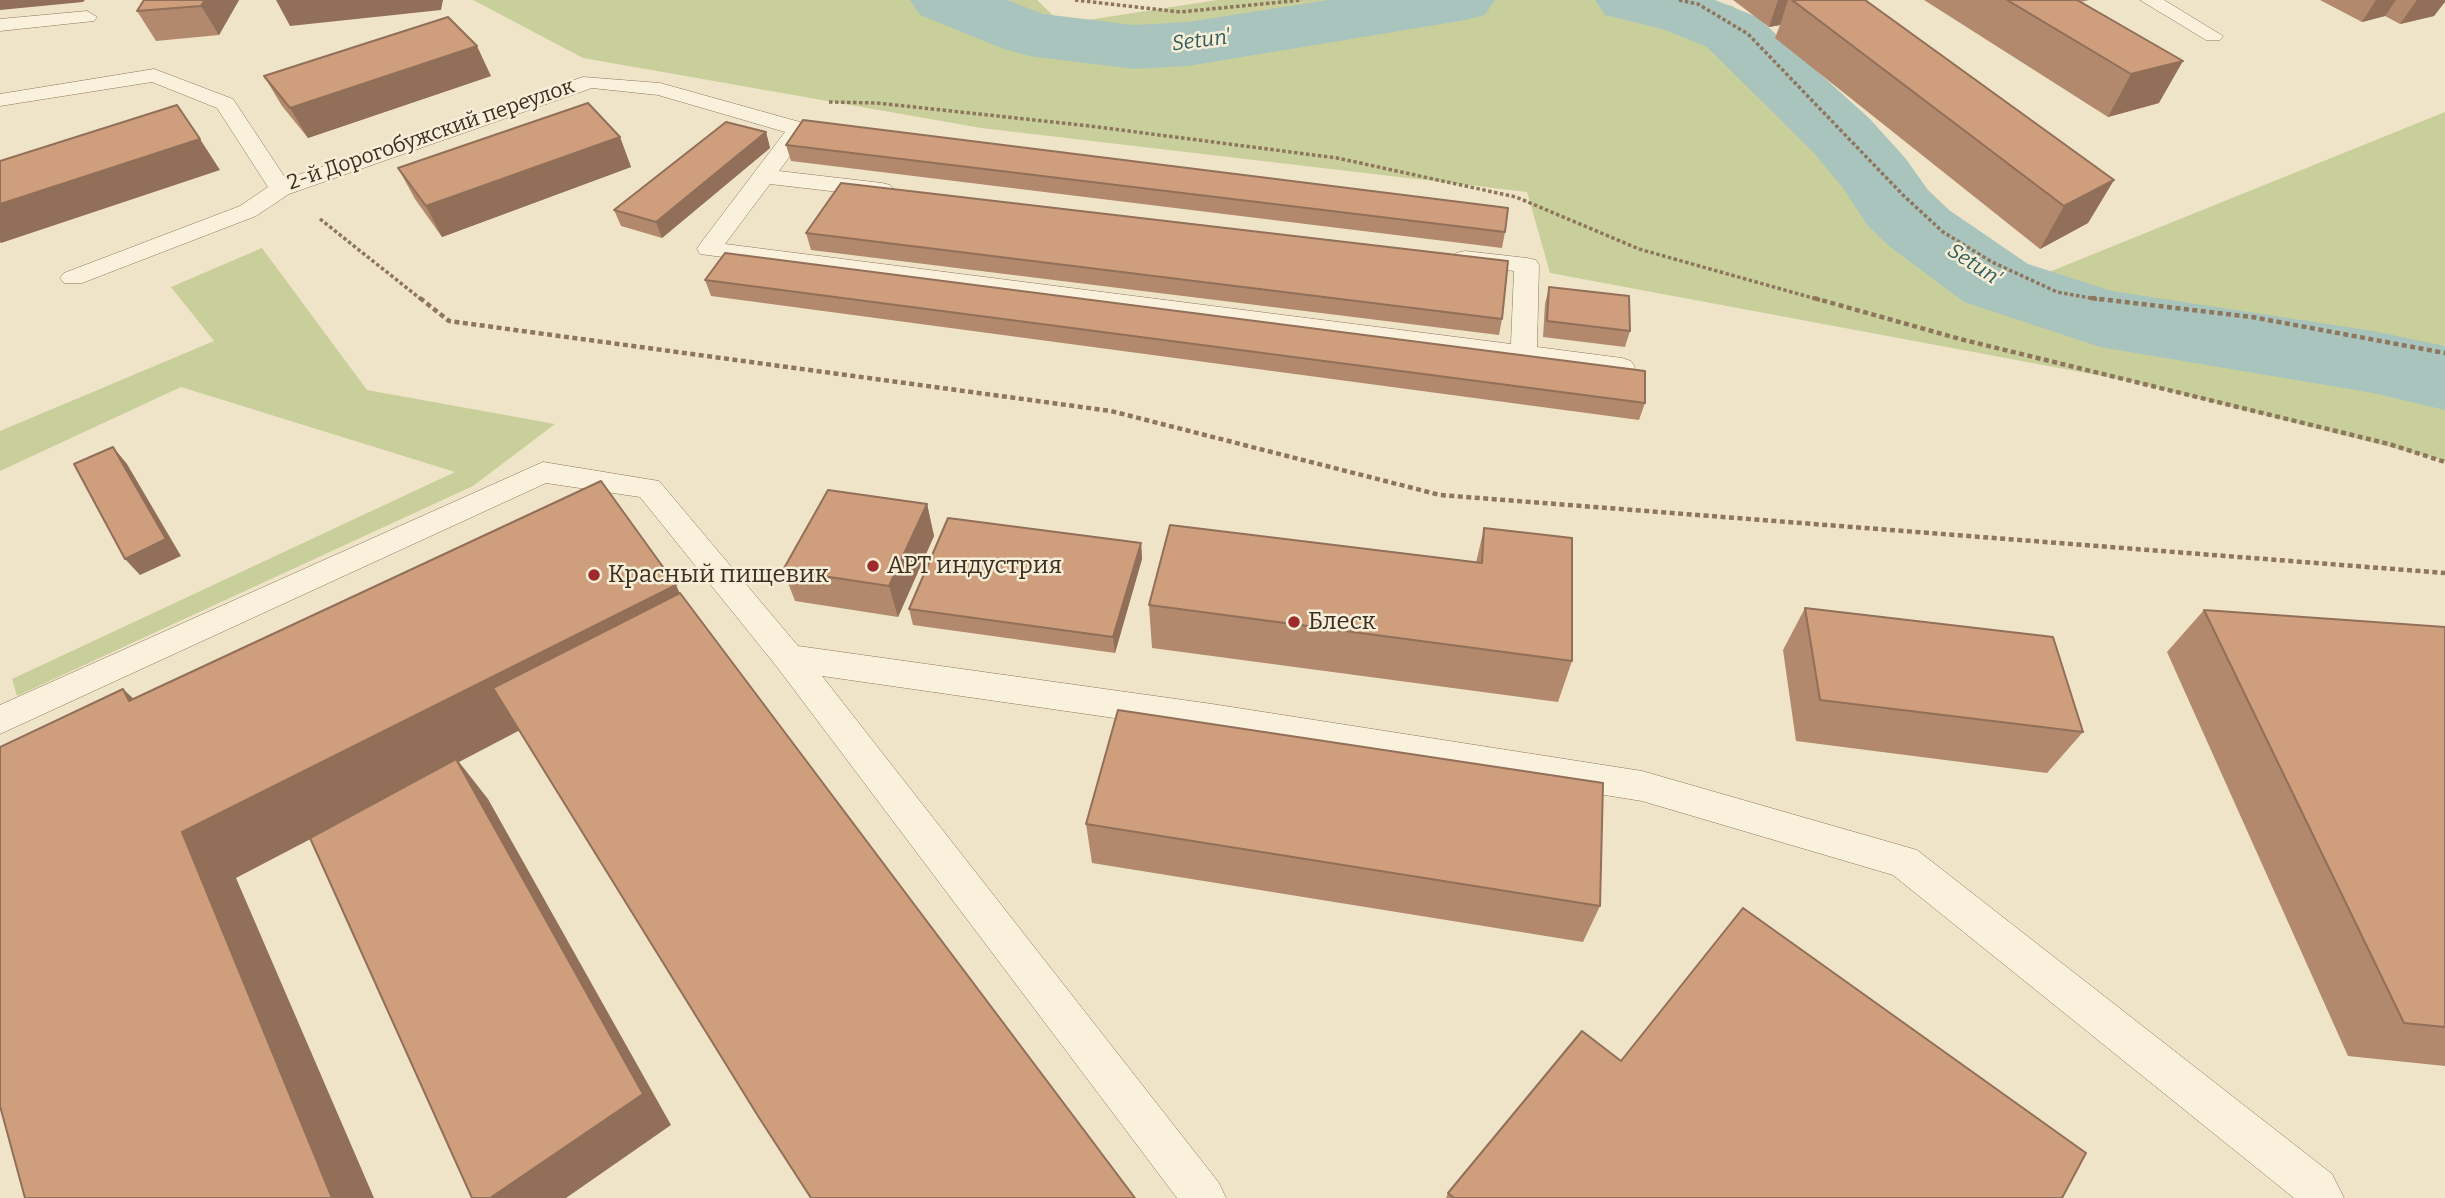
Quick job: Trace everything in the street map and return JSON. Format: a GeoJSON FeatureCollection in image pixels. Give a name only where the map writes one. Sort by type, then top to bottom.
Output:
{"type":"FeatureCollection","features":[{"type":"Feature","properties":{"kind":"lane"},"geometry":{"type":"LineString","coordinates":[[2150,0],[2213,36]]}},
{"type":"Feature","properties":{"kind":"lane"},"geometry":{"type":"LineString","coordinates":[[0,25],[88,17]]}},
{"type":"Feature","properties":{"kind":"lane","name":"2-й Дорогобужский переулок"},"geometry":{"type":"LineString","coordinates":[[0,100],[154,75],[225,104],[281,189],[590,81],[660,89],[799,129],[709,249],[1524,354]]}},
{"type":"Feature","properties":{"kind":"lane"},"geometry":{"type":"LineString","coordinates":[[765,176],[904,192]]}},
{"type":"Feature","properties":{"kind":"lane"},"geometry":{"type":"LineString","coordinates":[[73,278],[248,211],[281,189]]}},
{"type":"Feature","properties":{"kind":"lane"},"geometry":{"type":"LineString","coordinates":[[1444,256],[1527,265],[1524,354],[1622,367]]}},
{"type":"Feature","properties":{"kind":"lane"},"geometry":{"type":"LineString","coordinates":[[0,720],[543,472],[649,488],[789,658],[1204,1198]]}},
{"type":"Feature","properties":{"kind":"lane"},"geometry":{"type":"LineString","coordinates":[[789,658],[1212,718],[1642,786],[1904,862],[2318,1189],[2322,1198]]}},
{"type":"Feature","properties":{"kind":"path"},"geometry":{"type":"LineString","coordinates":[[1075,0],[1180,12],[1302,0]]}},
{"type":"Feature","properties":{"kind":"path"},"geometry":{"type":"LineString","coordinates":[[1678,0],[1698,4],[1748,34],[1943,232],[1992,262],[2057,292],[2132,305],[2252,317],[2445,353]]}},
{"type":"Feature","properties":{"kind":"path"},"geometry":{"type":"LineString","coordinates":[[822,102],[877,103],[1090,126],[1337,158],[1516,197],[1639,249],[1959,339],[2376,441],[2445,462]]}},
{"type":"Feature","properties":{"kind":"path"},"geometry":{"type":"LineString","coordinates":[[281,189],[449,321],[1111,411],[1440,495],[2445,573]]}},
{"type":"Feature","properties":{"kind":"green space"},"geometry":{"type":"Polygon","coordinates":[[[473,0],[1037,0],[1062,24],[1217,0],[1707,0],[1733,6],[1930,211],[2034,278],[2445,112],[2445,461],[2134,382],[1550,273],[1527,192],[981,128],[583,58],[473,0]]]}},
{"type":"Feature","properties":{"kind":"green space"},"geometry":{"type":"Polygon","coordinates":[[[262,248],[367,390],[555,424],[473,486],[17,696],[12,679],[455,472],[181,387],[0,471],[0,431],[214,341],[171,287],[262,248]]]}},
{"type":"Feature","properties":{"kind":"building"},"geometry":{"type":"Polygon","coordinates":[[[144,0],[205,0],[201,6],[137,11],[144,0]]]}},
{"type":"Feature","properties":{"kind":"building"},"geometry":{"type":"Polygon","coordinates":[[[1792,0],[1865,0],[2114,180],[2064,206],[1792,0]]]}},
{"type":"Feature","properties":{"kind":"building"},"geometry":{"type":"Polygon","coordinates":[[[2007,0],[2077,0],[2183,61],[2131,74],[2007,0]]]}},
{"type":"Feature","properties":{"kind":"building"},"geometry":{"type":"Polygon","coordinates":[[[448,17],[477,46],[290,108],[264,76],[448,17]]]}},
{"type":"Feature","properties":{"kind":"building"},"geometry":{"type":"Polygon","coordinates":[[[588,103],[620,137],[426,206],[398,168],[588,103]]]}},
{"type":"Feature","properties":{"kind":"building"},"geometry":{"type":"Polygon","coordinates":[[[177,105],[200,139],[0,204],[0,161],[177,105]]]}},
{"type":"Feature","properties":{"kind":"building"},"geometry":{"type":"Polygon","coordinates":[[[803,120],[1508,208],[1505,232],[786,145],[803,120]]]}},
{"type":"Feature","properties":{"kind":"building"},"geometry":{"type":"Polygon","coordinates":[[[726,122],[766,132],[656,222],[614,210],[726,122]]]}},
{"type":"Feature","properties":{"kind":"building"},"geometry":{"type":"Polygon","coordinates":[[[841,183],[1508,261],[1502,319],[806,233],[841,183]]]}},
{"type":"Feature","properties":{"kind":"building"},"geometry":{"type":"Polygon","coordinates":[[[725,253],[1645,371],[1645,403],[705,280],[725,253]]]}},
{"type":"Feature","properties":{"kind":"building"},"geometry":{"type":"Polygon","coordinates":[[[1549,287],[1629,296],[1630,331],[1547,321],[1549,287]]]}},
{"type":"Feature","properties":{"kind":"building"},"geometry":{"type":"Polygon","coordinates":[[[113,447],[166,539],[125,559],[74,464],[113,447]]]}},
{"type":"Feature","properties":{"kind":"building"},"geometry":{"type":"Polygon","coordinates":[[[601,481],[676,585],[182,832],[332,1198],[25,1198],[0,1106],[0,747],[123,689],[129,701],[601,481]]]}},
{"type":"Feature","properties":{"kind":"building"},"geometry":{"type":"Polygon","coordinates":[[[828,490],[927,504],[889,586],[783,570],[828,490]]]}},
{"type":"Feature","properties":{"kind":"building"},"geometry":{"type":"Polygon","coordinates":[[[948,518],[1141,543],[1113,637],[909,609],[948,518]]]}},
{"type":"Feature","properties":{"kind":"building"},"geometry":{"type":"Polygon","coordinates":[[[1170,525],[1482,563],[1484,528],[1572,538],[1572,661],[1149,605],[1170,525]]]}},
{"type":"Feature","properties":{"kind":"building"},"geometry":{"type":"Polygon","coordinates":[[[680,593],[1135,1198],[811,1198],[493,688],[680,593]]]}},
{"type":"Feature","properties":{"kind":"building"},"geometry":{"type":"Polygon","coordinates":[[[1805,608],[2053,637],[2083,732],[1820,700],[1805,608]]]}},
{"type":"Feature","properties":{"kind":"building"},"geometry":{"type":"Polygon","coordinates":[[[2204,610],[2445,627],[2445,1027],[2404,1023],[2204,610]]]}},
{"type":"Feature","properties":{"kind":"building"},"geometry":{"type":"Polygon","coordinates":[[[1118,710],[1603,783],[1600,906],[1086,824],[1118,710]]]}},
{"type":"Feature","properties":{"kind":"building"},"geometry":{"type":"Polygon","coordinates":[[[456,759],[643,1094],[490,1198],[472,1198],[310,838],[456,759]]]}},
{"type":"Feature","properties":{"kind":"building"},"geometry":{"type":"Polygon","coordinates":[[[1743,908],[2086,1153],[2062,1198],[1454,1198],[1448,1193],[1582,1031],[1621,1061],[1743,908]]]}},
{"type":"Feature","properties":{"kind":"waterway","name":"Setun'"},"geometry":{"type":"LineString","coordinates":[[945,0],[1029,34],[1134,47],[1188,44],[1460,0]]}},
{"type":"Feature","properties":{"kind":"waterway","name":"Setun'"},"geometry":{"type":"LineString","coordinates":[[1630,0],[1690,15],[1732,32],[1842,136],[1877,176],[1898,208],[1919,228],[1996,283],[2100,318],[2373,362],[2445,378]]}},
{"type":"Feature","properties":{"kind":"place","name":"АРТ индустрия"},"geometry":{"type":"Point","coordinates":[873,566]}},
{"type":"Feature","properties":{"kind":"place","name":"Красный пищевик"},"geometry":{"type":"Point","coordinates":[594,575]}},
{"type":"Feature","properties":{"kind":"place","name":"Блеск"},"geometry":{"type":"Point","coordinates":[1294,622]}}]}
